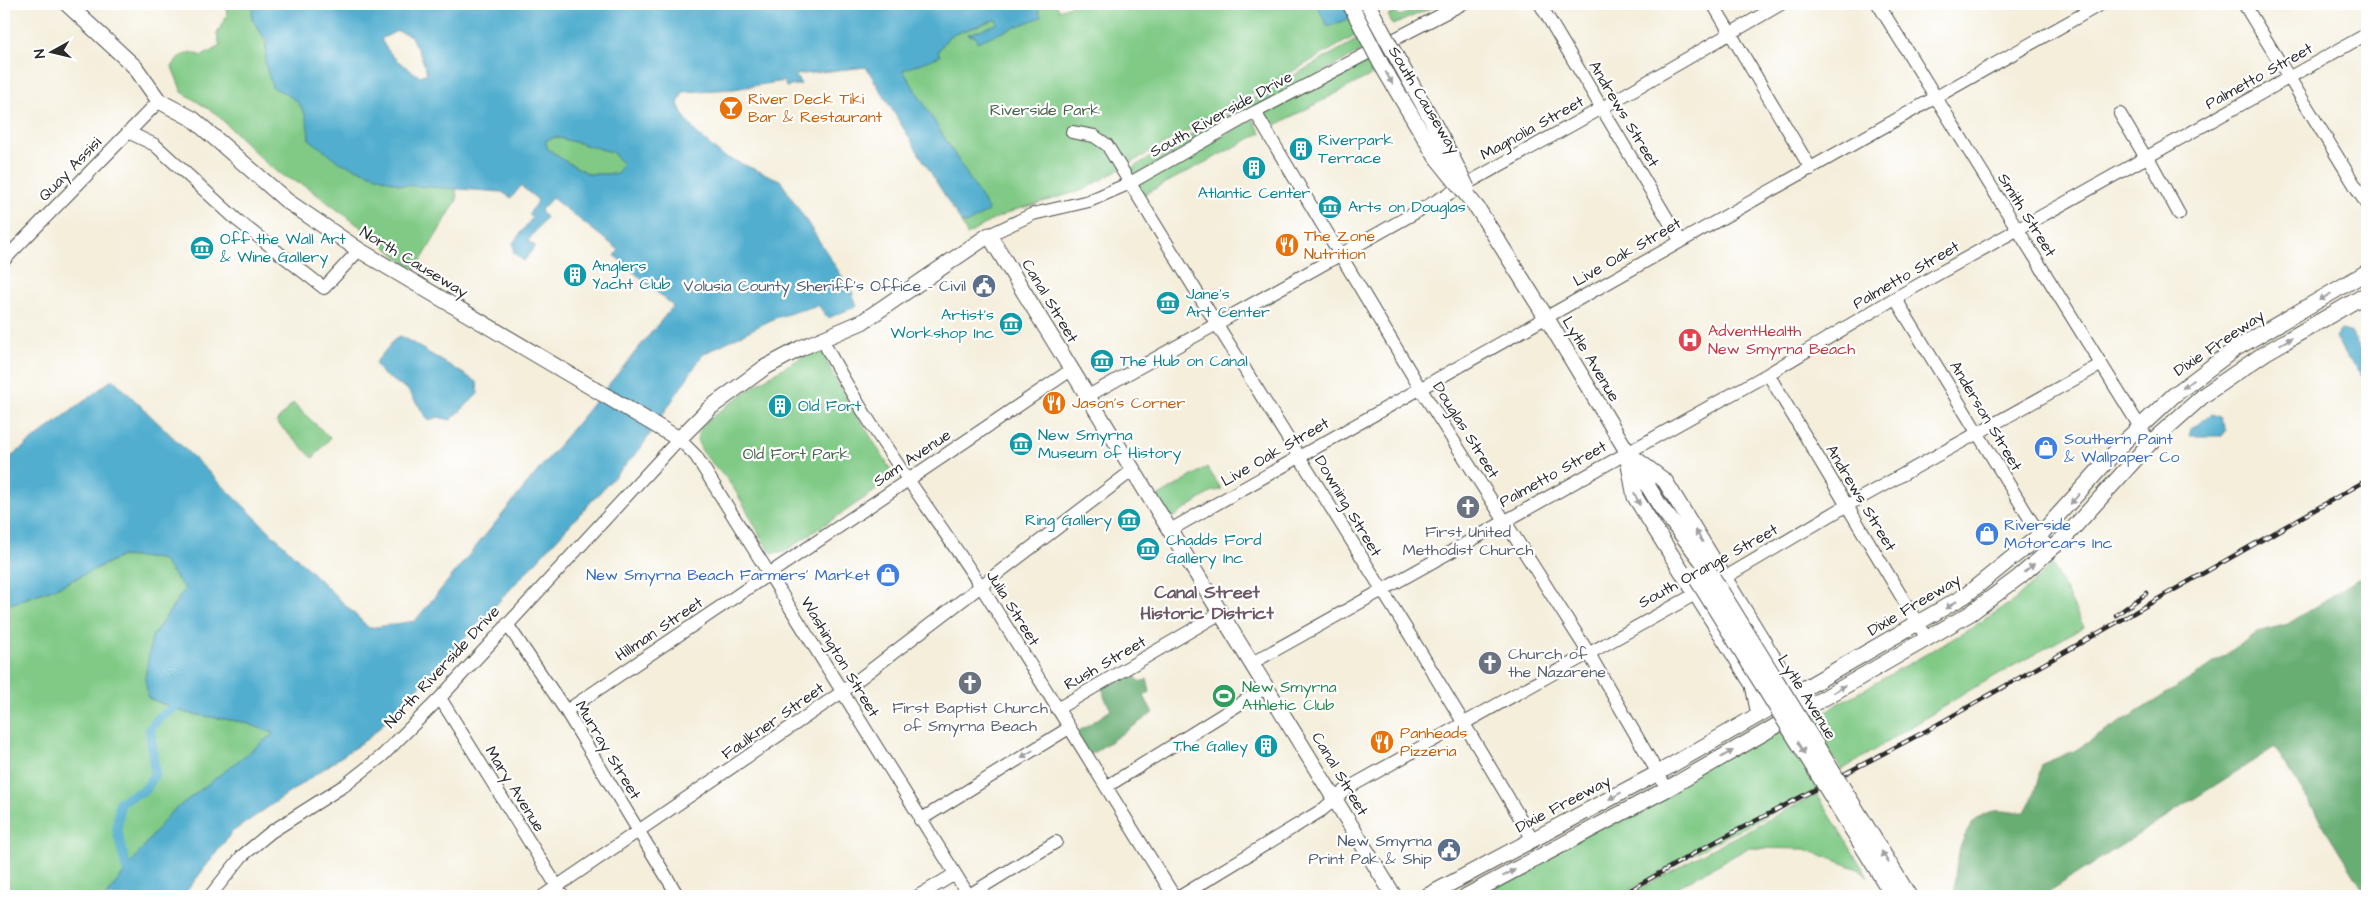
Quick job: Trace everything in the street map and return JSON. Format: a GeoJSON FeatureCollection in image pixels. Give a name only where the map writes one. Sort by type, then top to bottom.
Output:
{"type":"FeatureCollection","features":[{"type":"Feature","properties":{"kind":"main road","name":"North Causeway"},"geometry":{"type":"LineString","coordinates":[[67,4],[136,67],[159,101],[193,119],[288,201],[358,250],[679,439]]}},
{"type":"Feature","properties":{"kind":"main road","name":"South Causeway"},"geometry":{"type":"LineString","coordinates":[[1350,4],[1381,64],[1436,157],[1478,209],[1546,317]]}},
{"type":"Feature","properties":{"kind":"main road","name":"South Causeway"},"geometry":{"type":"LineString","coordinates":[[1368,4],[1394,55],[1449,148],[1478,209]]}},
{"type":"Feature","properties":{"kind":"main road"},"geometry":{"type":"LineString","coordinates":[[679,439],[711,407],[764,368],[783,356],[862,322],[989,236]]}},
{"type":"Feature","properties":{"kind":"main road","name":"Canal Street"},"geometry":{"type":"LineString","coordinates":[[989,236],[1394,896]]}},
{"type":"Feature","properties":{"kind":"main road","name":"Dixie Freeway"},"geometry":{"type":"LineString","coordinates":[[1427,896],[1658,773],[1919,625],[1982,584],[2040,535],[2140,426],[2195,378],[2256,337],[2367,272]]}},
{"type":"Feature","properties":{"kind":"main road","name":"Dixie Freeway"},"geometry":{"type":"LineString","coordinates":[[1466,896],[1667,789],[1927,639],[1988,601],[2079,522],[2150,443],[2204,394],[2265,353],[2367,294]]}},
{"type":"Feature","properties":{"kind":"main road","name":"Lytle Avenue"},"geometry":{"type":"LineString","coordinates":[[1546,317],[1626,451],[1856,822],[1909,896]]}},
{"type":"Feature","properties":{"kind":"main road"},"geometry":{"type":"LineString","coordinates":[[1626,451],[1665,481],[1796,695],[1797,714],[1775,706],[1764,698],[1753,685],[1634,498],[1626,451]]}},
{"type":"Feature","properties":{"kind":"main road"},"geometry":{"type":"LineString","coordinates":[[1753,685],[1759,716]]}},
{"type":"Feature","properties":{"kind":"main road","name":"Lytle Avenue"},"geometry":{"type":"LineString","coordinates":[[1856,822],[1893,896]]}},
{"type":"Feature","properties":{"kind":"street","name":"South Riverside Drive"},"geometry":{"type":"LineString","coordinates":[[989,236],[1033,214],[1089,201],[1130,183],[1255,112],[1462,4]]}},
{"type":"Feature","properties":{"kind":"street","name":"Andrews Street"},"geometry":{"type":"LineString","coordinates":[[1540,4],[1680,240]]}},
{"type":"Feature","properties":{"kind":"street"},"geometry":{"type":"LineString","coordinates":[[1713,4],[1811,169]]}},
{"type":"Feature","properties":{"kind":"street","name":"Magnolia Street"},"geometry":{"type":"LineString","coordinates":[[1088,396],[1216,326],[1602,108],[1781,4]]}},
{"type":"Feature","properties":{"kind":"street","name":"Smith Street"},"geometry":{"type":"LineString","coordinates":[[1878,4],[2150,443]]}},
{"type":"Feature","properties":{"kind":"street","name":"Live Oak Street"},"geometry":{"type":"LineString","coordinates":[[1170,530],[1680,240],[1811,169],[2101,4]]}},
{"type":"Feature","properties":{"kind":"street"},"geometry":{"type":"LineString","coordinates":[[2244,4],[2367,205]]}},
{"type":"Feature","properties":{"kind":"street","name":"Palmetto Street"},"geometry":{"type":"LineString","coordinates":[[1252,663],[1626,451],[1768,374],[1895,298],[2367,34]]}},
{"type":"Feature","properties":{"kind":"street","name":"Quay Assisi"},"geometry":{"type":"LineString","coordinates":[[4,260],[159,101]]}},
{"type":"Feature","properties":{"kind":"street","name":"Douglas Street"},"geometry":{"type":"LineString","coordinates":[[1255,112],[1420,388],[1588,652],[1667,789]]}},
{"type":"Feature","properties":{"kind":"street"},"geometry":{"type":"LineString","coordinates":[[2120,114],[2179,214]]}},
{"type":"Feature","properties":{"kind":"street"},"geometry":{"type":"LineString","coordinates":[[128,132],[156,145],[237,220],[324,288],[358,250]]}},
{"type":"Feature","properties":{"kind":"street","name":"Downing Street"},"geometry":{"type":"LineString","coordinates":[[1072,132],[1094,136],[1107,145],[1216,326],[1463,722],[1533,840]]}},
{"type":"Feature","properties":{"kind":"street","name":"Anderson Street"},"geometry":{"type":"LineString","coordinates":[[1895,298],[2049,550]]}},
{"type":"Feature","properties":{"kind":"street"},"geometry":{"type":"LineString","coordinates":[[2256,337],[2265,353]]}},
{"type":"Feature","properties":{"kind":"street","name":"Julia Street"},"geometry":{"type":"LineString","coordinates":[[822,339],[839,373],[908,481],[981,587],[1174,896]]}},
{"type":"Feature","properties":{"kind":"street","name":"South Orange Street"},"geometry":{"type":"LineString","coordinates":[[1181,896],[1322,810],[1348,788],[1588,652],[1724,578],[1846,506],[2100,365]]}},
{"type":"Feature","properties":{"kind":"street","name":"Sam Avenue"},"geometry":{"type":"LineString","coordinates":[[770,573],[1071,370]]}},
{"type":"Feature","properties":{"kind":"street","name":"Andrews Street"},"geometry":{"type":"LineString","coordinates":[[1768,374],[1927,639]]}},
{"type":"Feature","properties":{"kind":"street","name":"Washington Street"},"geometry":{"type":"LineString","coordinates":[[679,439],[696,456],[770,573],[920,820],[969,896]]}},
{"type":"Feature","properties":{"kind":"street","name":"North Riverside Drive"},"geometry":{"type":"LineString","coordinates":[[210,896],[242,856],[272,832],[345,785],[382,756],[440,698],[506,624],[679,439]]}},
{"type":"Feature","properties":{"kind":"street","name":"Faulkner Street"},"geometry":{"type":"LineString","coordinates":[[544,896],[561,892],[639,833],[842,692],[1133,470]]}},
{"type":"Feature","properties":{"kind":"street","name":"Hillman Street"},"geometry":{"type":"LineString","coordinates":[[566,711],[770,573]]}},
{"type":"Feature","properties":{"kind":"street","name":"Rush Street"},"geometry":{"type":"LineString","coordinates":[[1057,709],[1221,614]]}},
{"type":"Feature","properties":{"kind":"street","name":"Murray Street"},"geometry":{"type":"LineString","coordinates":[[506,624],[566,711],[678,896]]}},
{"type":"Feature","properties":{"kind":"street"},"geometry":{"type":"LineString","coordinates":[[1106,787],[1267,687]]}},
{"type":"Feature","properties":{"kind":"street","name":"Mary Avenue"},"geometry":{"type":"LineString","coordinates":[[440,698],[561,892]]}},
{"type":"Feature","properties":{"kind":"street"},"geometry":{"type":"LineString","coordinates":[[920,820],[1069,728]]}},
{"type":"Feature","properties":{"kind":"street"},"geometry":{"type":"LineString","coordinates":[[969,896],[1056,842]]}},
{"type":"Feature","properties":{"kind":"street"},"geometry":{"type":"LineString","coordinates":[[918,896],[956,874]]}},
{"type":"Feature","properties":{"kind":"green space"},"geometry":{"type":"Polygon","coordinates":[[[226,4],[253,4],[252,19],[264,40],[266,50],[265,63],[294,97],[308,118],[309,139],[456,187],[457,200],[416,269],[400,259],[378,240],[307,187],[283,176],[268,165],[215,113],[182,92],[172,67],[179,57],[191,52],[202,56],[220,46],[217,34],[227,15],[226,4]]]}},
{"type":"Feature","properties":{"kind":"green space","name":"Riverside Park"},"geometry":{"type":"Polygon","coordinates":[[[1037,4],[1056,4],[1059,10],[1075,4],[1357,4],[1369,28],[1083,190],[1015,210],[992,220],[967,235],[961,222],[966,224],[902,70],[939,56],[938,51],[949,36],[996,19],[998,24],[969,35],[975,36],[977,41],[1037,4]]]}},
{"type":"Feature","properties":{"kind":"green space"},"geometry":{"type":"Polygon","coordinates":[[[1428,4],[1440,4],[1393,25],[1388,15],[1395,13],[1400,16],[1428,4]]]}},
{"type":"Feature","properties":{"kind":"green space"},"geometry":{"type":"Polygon","coordinates":[[[1358,39],[1363,50],[1132,177],[1128,170],[1358,39]]]}},
{"type":"Feature","properties":{"kind":"green space"},"geometry":{"type":"Polygon","coordinates":[[[1368,58],[1375,73],[1270,128],[1262,114],[1368,58]]]}},
{"type":"Feature","properties":{"kind":"green space"},"geometry":{"type":"Polygon","coordinates":[[[1253,119],[1261,133],[1143,195],[1137,185],[1253,119]]]}},
{"type":"Feature","properties":{"kind":"green space"},"geometry":{"type":"Polygon","coordinates":[[[556,137],[612,152],[623,164],[618,174],[589,174],[563,160],[547,148],[546,140],[556,137]]]}},
{"type":"Feature","properties":{"kind":"green space","name":"Old Fort Park"},"geometry":{"type":"Polygon","coordinates":[[[815,352],[823,353],[833,375],[892,472],[884,485],[785,551],[773,553],[767,548],[732,486],[703,452],[697,440],[698,435],[701,428],[722,409],[773,374],[804,356],[815,352]]]}},
{"type":"Feature","properties":{"kind":"green space"},"geometry":{"type":"Polygon","coordinates":[[[293,403],[330,438],[313,458],[276,422],[293,403]]]}},
{"type":"Feature","properties":{"kind":"green space"},"geometry":{"type":"Polygon","coordinates":[[[1207,467],[1222,490],[1213,491],[1172,518],[1166,515],[1154,499],[1207,467]]]}},
{"type":"Feature","properties":{"kind":"green space"},"geometry":{"type":"Polygon","coordinates":[[[122,556],[161,559],[186,589],[152,637],[148,698],[186,713],[243,722],[275,733],[186,811],[144,853],[106,896],[4,896],[4,606],[58,587],[122,556]]]}},
{"type":"Feature","properties":{"kind":"green space"},"geometry":{"type":"Polygon","coordinates":[[[2052,564],[2084,627],[1975,687],[1842,770],[1810,720],[1965,632],[2015,600],[2052,564]]]}},
{"type":"Feature","properties":{"kind":"green space"},"geometry":{"type":"Polygon","coordinates":[[[2367,573],[2367,896],[2275,747],[2042,896],[1955,896],[1957,859],[1966,833],[1982,815],[1994,811],[2025,812],[2033,797],[2042,764],[2074,751],[2198,674],[2258,632],[2288,624],[2367,573]]]}},
{"type":"Feature","properties":{"kind":"green space"},"geometry":{"type":"Polygon","coordinates":[[[1129,667],[1140,683],[1147,679],[1150,692],[1144,696],[1153,713],[1087,757],[1073,735],[1111,710],[1104,696],[1102,683],[1129,667]]]}},
{"type":"Feature","properties":{"kind":"green space"},"geometry":{"type":"Polygon","coordinates":[[[1782,722],[1825,786],[1698,851],[1620,896],[1466,896],[1782,722]]]}},
{"type":"Feature","properties":{"kind":"green space"},"geometry":{"type":"Polygon","coordinates":[[[1817,794],[1868,877],[1858,869],[1805,849],[1748,848],[1661,896],[1627,896],[1700,855],[1817,794]]]}},
{"type":"Feature","properties":{"kind":"water"},"geometry":{"type":"Polygon","coordinates":[[[253,4],[1037,4],[1041,17],[977,42],[975,36],[968,34],[997,24],[996,19],[949,36],[938,51],[940,56],[903,70],[988,209],[987,212],[966,224],[961,222],[866,67],[795,75],[801,84],[786,87],[784,81],[734,89],[683,92],[678,104],[686,120],[699,136],[723,156],[780,180],[852,292],[857,306],[828,318],[818,305],[775,318],[703,354],[640,449],[429,677],[370,737],[232,832],[183,896],[106,896],[169,814],[274,733],[243,722],[186,713],[148,698],[145,677],[152,637],[185,589],[161,559],[122,556],[58,587],[4,606],[4,462],[113,379],[369,628],[415,621],[673,306],[615,256],[619,250],[552,198],[540,211],[546,217],[528,241],[535,246],[524,261],[514,253],[513,243],[532,218],[529,214],[538,200],[521,186],[511,198],[502,192],[401,185],[339,162],[309,139],[306,119],[300,106],[289,96],[272,87],[265,63],[267,42],[252,19],[253,4]],[[397,31],[381,39],[388,51],[403,65],[420,76],[427,73],[422,58],[410,35],[397,31]],[[556,137],[546,140],[547,148],[563,160],[589,174],[617,174],[623,164],[612,152],[556,137]]]}},
{"type":"Feature","properties":{"kind":"water"},"geometry":{"type":"Polygon","coordinates":[[[1316,4],[1384,4],[1328,27],[1316,4]]]}},
{"type":"Feature","properties":{"kind":"water"},"geometry":{"type":"Polygon","coordinates":[[[2341,330],[2350,332],[2367,358],[2367,381],[2344,354],[2335,336],[2341,330]]]}},
{"type":"Feature","properties":{"kind":"water"},"geometry":{"type":"Polygon","coordinates":[[[401,336],[477,382],[478,394],[451,420],[438,417],[429,421],[407,389],[382,374],[375,363],[394,340],[401,336]]]}},
{"type":"Feature","properties":{"kind":"water"},"geometry":{"type":"Polygon","coordinates":[[[2212,414],[2220,417],[2226,431],[2222,436],[2189,436],[2191,429],[2212,414]]]}},
{"type":"Feature","properties":{"kind":"waterway"},"geometry":{"type":"LineString","coordinates":[[127,870],[117,830],[120,802],[146,789],[155,773],[150,729],[161,716],[174,708]]}},
{"type":"Feature","properties":{"kind":"railway"},"geometry":{"type":"LineString","coordinates":[[1620,896],[1698,851],[1926,731],[2367,480]]}},
{"type":"Feature","properties":{"kind":"railway"},"geometry":{"type":"LineString","coordinates":[[2116,615],[2147,593]]}},
{"type":"Feature","properties":{"kind":"place","name":"River Deck Tiki Bar & Restaurant"},"geometry":{"type":"Point","coordinates":[731,108]}},
{"type":"Feature","properties":{"kind":"place","name":"Riverpark Terrace"},"geometry":{"type":"Point","coordinates":[1301,149]}},
{"type":"Feature","properties":{"kind":"place","name":"Atlantic Center"},"geometry":{"type":"Point","coordinates":[1254,168]}},
{"type":"Feature","properties":{"kind":"place","name":"Arts on Douglas"},"geometry":{"type":"Point","coordinates":[1330,207]}},
{"type":"Feature","properties":{"kind":"place","name":"The Zone Nutrition"},"geometry":{"type":"Point","coordinates":[1287,245]}},
{"type":"Feature","properties":{"kind":"place","name":"Off the Wall Art & Wine Gallery"},"geometry":{"type":"Point","coordinates":[202,248]}},
{"type":"Feature","properties":{"kind":"place","name":"Anglers Yacht Club"},"geometry":{"type":"Point","coordinates":[575,275]}},
{"type":"Feature","properties":{"kind":"place","name":"Volusia County Sheriff's Office - Civil"},"geometry":{"type":"Point","coordinates":[984,286]}},
{"type":"Feature","properties":{"kind":"place","name":"Jane's Art Center"},"geometry":{"type":"Point","coordinates":[1168,303]}},
{"type":"Feature","properties":{"kind":"place","name":"Artist's Workshop Inc"},"geometry":{"type":"Point","coordinates":[1011,324]}},
{"type":"Feature","properties":{"kind":"place","name":"AdventHealth New Smyrna Beach"},"geometry":{"type":"Point","coordinates":[1690,340]}},
{"type":"Feature","properties":{"kind":"place","name":"The Hub on Canal"},"geometry":{"type":"Point","coordinates":[1102,361]}},
{"type":"Feature","properties":{"kind":"place","name":"Jason's Corner"},"geometry":{"type":"Point","coordinates":[1054,403]}},
{"type":"Feature","properties":{"kind":"place","name":"Old Fort"},"geometry":{"type":"Point","coordinates":[780,406]}},
{"type":"Feature","properties":{"kind":"place","name":"New Smyrna Museum of History"},"geometry":{"type":"Point","coordinates":[1021,444]}},
{"type":"Feature","properties":{"kind":"place","name":"Southern Paint & Wallpaper Co"},"geometry":{"type":"Point","coordinates":[2046,448]}},
{"type":"Feature","properties":{"kind":"place","name":"First United Methodist Church"},"geometry":{"type":"Point","coordinates":[1468,507]}},
{"type":"Feature","properties":{"kind":"place","name":"Ring Gallery"},"geometry":{"type":"Point","coordinates":[1129,520]}},
{"type":"Feature","properties":{"kind":"place","name":"Riverside Motorcars Inc"},"geometry":{"type":"Point","coordinates":[1987,534]}},
{"type":"Feature","properties":{"kind":"place","name":"Chadds Ford Gallery Inc"},"geometry":{"type":"Point","coordinates":[1148,549]}},
{"type":"Feature","properties":{"kind":"place","name":"New Smyrna Beach Farmers' Market"},"geometry":{"type":"Point","coordinates":[888,575]}},
{"type":"Feature","properties":{"kind":"place","name":"Church of the Nazarene"},"geometry":{"type":"Point","coordinates":[1490,663]}},
{"type":"Feature","properties":{"kind":"place","name":"First Baptist Church of Smyrna Beach"},"geometry":{"type":"Point","coordinates":[970,683]}},
{"type":"Feature","properties":{"kind":"place","name":"New Smyrna Athletic Club"},"geometry":{"type":"Point","coordinates":[1224,696]}},
{"type":"Feature","properties":{"kind":"place","name":"Panheads Pizzeria"},"geometry":{"type":"Point","coordinates":[1382,742]}},
{"type":"Feature","properties":{"kind":"place","name":"The Galley"},"geometry":{"type":"Point","coordinates":[1266,746]}},
{"type":"Feature","properties":{"kind":"place","name":"New Smyrna Print Pak & Ship"},"geometry":{"type":"Point","coordinates":[1449,850]}},
{"type":"Feature","properties":{"kind":"district","name":"Canal Street Historic District"},"geometry":{"type":"Point","coordinates":[1207,602]}}]}
